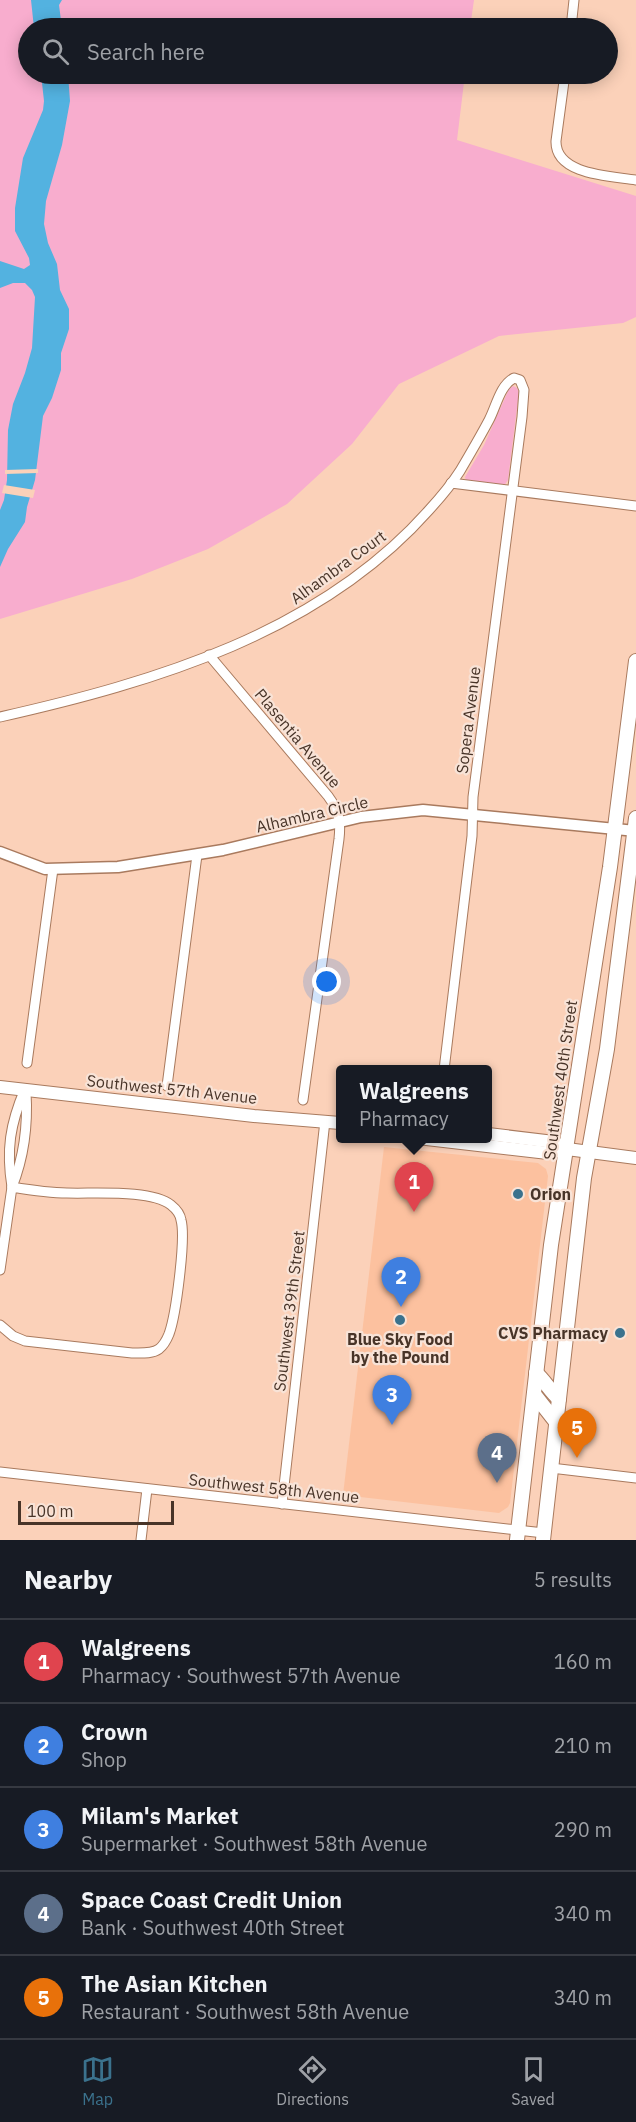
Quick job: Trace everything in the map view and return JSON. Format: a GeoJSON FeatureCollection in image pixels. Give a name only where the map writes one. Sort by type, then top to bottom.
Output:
{"type":"FeatureCollection","features":[{"type":"Feature","properties":{"kind":"main road","name":"Southwest 40th Street"},"geometry":{"type":"LineString","coordinates":[[518,1535],[551,1245],[615,829],[636,661]]}},
{"type":"Feature","properties":{"kind":"main road"},"geometry":{"type":"LineString","coordinates":[[544,1536],[588,1152],[607,1049],[636,827]]}},
{"type":"Feature","properties":{"kind":"main road","name":"Southwest 57th Avenue"},"geometry":{"type":"LineString","coordinates":[[0,1087],[254,1116],[336,1122]]}},
{"type":"Feature","properties":{"kind":"main road"},"geometry":{"type":"LineString","coordinates":[[492,1134],[554,1142],[567,1149]]}},
{"type":"Feature","properties":{"kind":"main road"},"geometry":{"type":"LineString","coordinates":[[475,1143],[548,1153],[567,1149],[636,1158]]}},
{"type":"Feature","properties":{"kind":"main road"},"geometry":{"type":"LineString","coordinates":[[536,1373],[559,1399]]}},
{"type":"Feature","properties":{"kind":"main road"},"geometry":{"type":"LineString","coordinates":[[534,1395],[556,1422]]}},
{"type":"Feature","properties":{"kind":"street"},"geometry":{"type":"LineString","coordinates":[[572,18],[574,0]]}},
{"type":"Feature","properties":{"kind":"street"},"geometry":{"type":"LineString","coordinates":[[564,84],[556,141],[559,157],[566,164],[578,169],[636,180]]}},
{"type":"Feature","properties":{"kind":"street","name":"Alhambra Court"},"geometry":{"type":"LineString","coordinates":[[0,717],[121,687],[208,655],[285,622],[338,590],[405,535],[451,483],[475,446],[505,385],[511,379],[517,378]]}},
{"type":"Feature","properties":{"kind":"street","name":"Sopera Avenue"},"geometry":{"type":"LineString","coordinates":[[445,1065],[472,837],[473,797],[524,397],[522,382],[517,378]]}},
{"type":"Feature","properties":{"kind":"street"},"geometry":{"type":"LineString","coordinates":[[451,483],[636,506]]}},
{"type":"Feature","properties":{"kind":"street","name":"Plasentia Avenue"},"geometry":{"type":"LineString","coordinates":[[208,655],[337,808],[339,839],[303,1100]]}},
{"type":"Feature","properties":{"kind":"street","name":"Alhambra Circle"},"geometry":{"type":"LineString","coordinates":[[0,852],[35,867],[53,870],[118,867],[197,855],[361,817],[432,810],[615,829],[636,827]]}},
{"type":"Feature","properties":{"kind":"street"},"geometry":{"type":"LineString","coordinates":[[167,1086],[197,855]]}},
{"type":"Feature","properties":{"kind":"street"},"geometry":{"type":"LineString","coordinates":[[27,1063],[53,870]]}},
{"type":"Feature","properties":{"kind":"street"},"geometry":{"type":"LineString","coordinates":[[0,1270],[12,1187],[8,1163],[14,1115],[25,1089]]}},
{"type":"Feature","properties":{"kind":"street","name":"Southwest 39th Street"},"geometry":{"type":"LineString","coordinates":[[282,1504],[325,1121]]}},
{"type":"Feature","properties":{"kind":"street"},"geometry":{"type":"LineString","coordinates":[[0,1325],[12,1336],[25,1341],[132,1353],[153,1352],[165,1342],[171,1328],[182,1246],[183,1233],[180,1214],[169,1203],[159,1198],[127,1194],[65,1193],[12,1187]]}},
{"type":"Feature","properties":{"kind":"street"},"geometry":{"type":"LineString","coordinates":[[551,1468],[636,1478]]}},
{"type":"Feature","properties":{"kind":"street","name":"Southwest 58th Avenue"},"geometry":{"type":"LineString","coordinates":[[0,1472],[282,1504],[518,1535],[544,1536]]}},
{"type":"Feature","properties":{"kind":"street"},"geometry":{"type":"LineString","coordinates":[[141,1540],[147,1489]]}},
{"type":"Feature","properties":{"kind":"shaded area"},"geometry":{"type":"Polygon","coordinates":[[[0,0],[474,0],[471,18],[18,18],[18,84],[464,84],[457,140],[636,196],[636,317],[623,323],[499,336],[399,384],[352,444],[287,504],[208,549],[132,579],[0,619],[0,0]]]}},
{"type":"Feature","properties":{"kind":"shaded area"},"geometry":{"type":"Polygon","coordinates":[[[513,386],[519,392],[508,480],[504,486],[466,481],[465,477],[484,445],[509,389],[513,386]]]}},
{"type":"Feature","properties":{"kind":"shaded area"},"geometry":{"type":"Polygon","coordinates":[[[384,1147],[538,1163],[546,1169],[548,1176],[510,1503],[499,1513],[343,1495],[384,1147]]]}},
{"type":"Feature","properties":{"kind":"water"},"geometry":{"type":"Polygon","coordinates":[[[31,0],[62,0],[59,5],[61,18],[33,18],[31,0]]]}},
{"type":"Feature","properties":{"kind":"water"},"geometry":{"type":"Polygon","coordinates":[[[42,84],[69,84],[70,101],[62,145],[46,201],[44,224],[48,243],[57,264],[60,290],[69,309],[69,329],[61,353],[61,370],[52,398],[43,416],[35,480],[25,522],[0,567],[0,510],[7,480],[8,430],[13,404],[32,348],[35,297],[25,283],[13,283],[0,288],[0,261],[24,269],[30,265],[29,258],[15,231],[15,208],[23,158],[43,110],[42,84]]]}},
{"type":"Feature","properties":{"kind":"pier"},"geometry":{"type":"Polygon","coordinates":[[[38,469],[38,473],[5,474],[5,470],[38,469]]]}},
{"type":"Feature","properties":{"kind":"pier"},"geometry":{"type":"Polygon","coordinates":[[[4,485],[35,490],[33,498],[2,493],[4,485]]]}},
{"type":"Feature","properties":{"kind":"place","name":"Orion"},"geometry":{"type":"Point","coordinates":[518,1194]}},
{"type":"Feature","properties":{"kind":"place","name":"Walgreens"},"geometry":{"type":"Point","coordinates":[414,1212]}},
{"type":"Feature","properties":{"kind":"place","name":"Crown"},"geometry":{"type":"Point","coordinates":[401,1307]}},
{"type":"Feature","properties":{"kind":"place","name":"Blue Sky Food by the Pound"},"geometry":{"type":"Point","coordinates":[400,1320]}},
{"type":"Feature","properties":{"kind":"place","name":"CVS Pharmacy"},"geometry":{"type":"Point","coordinates":[620,1333]}},
{"type":"Feature","properties":{"kind":"place","name":"Milam's Market"},"geometry":{"type":"Point","coordinates":[392,1425]}},
{"type":"Feature","properties":{"kind":"place","name":"The Asian Kitchen"},"geometry":{"type":"Point","coordinates":[577,1458]}},
{"type":"Feature","properties":{"kind":"place","name":"Space Coast Credit Union"},"geometry":{"type":"Point","coordinates":[497,1483]}}]}
